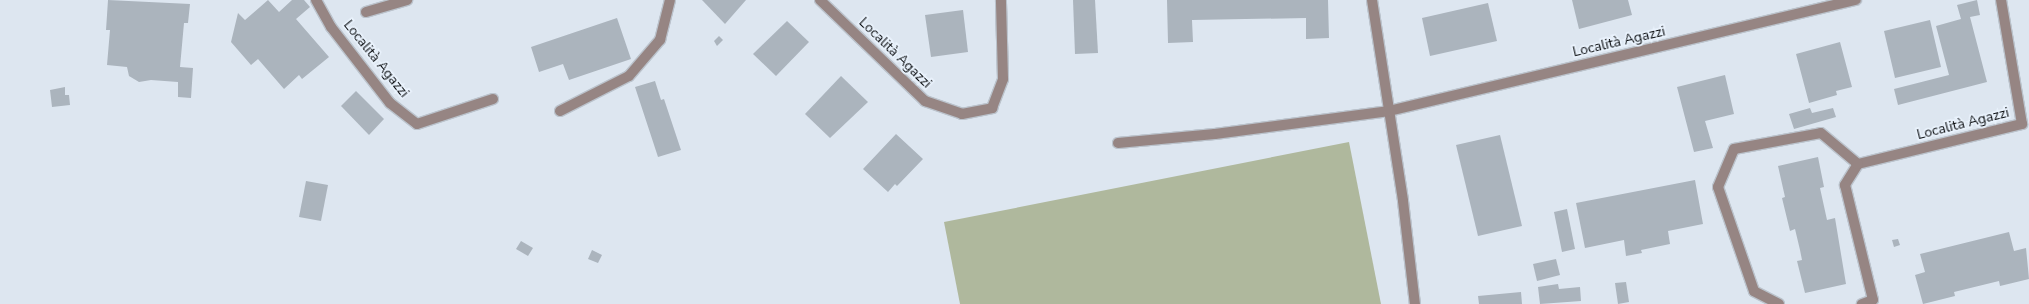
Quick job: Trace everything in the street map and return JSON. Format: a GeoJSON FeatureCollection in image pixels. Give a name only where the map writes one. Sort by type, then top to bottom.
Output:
{"type":"FeatureCollection","features":[{"type":"Feature","properties":{"kind":"street","name":"Località Agazzi"},"geometry":{"type":"LineString","coordinates":[[316,0],[331,27],[390,103],[416,124],[493,99]]}},
{"type":"Feature","properties":{"kind":"street","name":"Località Agazzi"},"geometry":{"type":"LineString","coordinates":[[366,12],[407,0]]}},
{"type":"Feature","properties":{"kind":"street"},"geometry":{"type":"LineString","coordinates":[[560,111],[629,76],[660,40],[670,0]]}},
{"type":"Feature","properties":{"kind":"street","name":"Località Agazzi"},"geometry":{"type":"LineString","coordinates":[[820,0],[925,101],[962,114],[992,108],[1003,79],[1001,0]]}},
{"type":"Feature","properties":{"kind":"street"},"geometry":{"type":"LineString","coordinates":[[1372,0],[1403,201],[1415,304]]}},
{"type":"Feature","properties":{"kind":"street","name":"Località Agazzi"},"geometry":{"type":"LineString","coordinates":[[1118,143],[1215,134],[1389,111],[1856,0]]}},
{"type":"Feature","properties":{"kind":"street","name":"Località Agazzi"},"geometry":{"type":"LineString","coordinates":[[1858,164],[2022,124],[2001,0]]}},
{"type":"Feature","properties":{"kind":"street"},"geometry":{"type":"LineString","coordinates":[[1779,304],[1754,290],[1718,187],[1734,149],[1820,133],[1858,164],[1845,185],[1873,300],[1862,304]]}},
{"type":"Feature","properties":{"kind":"green space"},"geometry":{"type":"Polygon","coordinates":[[[1349,142],[1381,304],[960,304],[944,222],[1349,142]]]}},
{"type":"Feature","properties":{"kind":"building"},"geometry":{"type":"Polygon","coordinates":[[[108,0],[190,4],[188,23],[184,23],[180,67],[193,68],[191,98],[178,97],[178,82],[151,80],[139,82],[129,76],[127,67],[107,65],[110,30],[106,30],[108,0]]]}},
{"type":"Feature","properties":{"kind":"building"},"geometry":{"type":"Polygon","coordinates":[[[268,0],[279,12],[292,0],[304,0],[310,7],[296,19],[329,57],[302,79],[299,75],[284,89],[258,59],[251,65],[231,42],[238,13],[245,20],[268,0]]]}},
{"type":"Feature","properties":{"kind":"building"},"geometry":{"type":"Polygon","coordinates":[[[702,0],[746,0],[725,24],[702,0]]]}},
{"type":"Feature","properties":{"kind":"building"},"geometry":{"type":"Polygon","coordinates":[[[1073,0],[1095,0],[1098,53],[1075,54],[1073,0]]]}},
{"type":"Feature","properties":{"kind":"building"},"geometry":{"type":"Polygon","coordinates":[[[1167,0],[1328,0],[1329,38],[1306,39],[1306,18],[1192,20],[1193,42],[1168,43],[1167,0]]]}},
{"type":"Feature","properties":{"kind":"building"},"geometry":{"type":"Polygon","coordinates":[[[1572,0],[1628,0],[1632,15],[1579,29],[1572,0]]]}},
{"type":"Feature","properties":{"kind":"building"},"geometry":{"type":"Polygon","coordinates":[[[1977,0],[1980,15],[1970,17],[1987,82],[1898,105],[1894,89],[1949,75],[1936,26],[1961,19],[1957,5],[1977,0]]]}},
{"type":"Feature","properties":{"kind":"building"},"geometry":{"type":"Polygon","coordinates":[[[1488,3],[1497,41],[1430,56],[1422,18],[1488,3]]]}},
{"type":"Feature","properties":{"kind":"building"},"geometry":{"type":"Polygon","coordinates":[[[963,10],[968,52],[931,57],[925,15],[963,10]]]}},
{"type":"Feature","properties":{"kind":"building"},"geometry":{"type":"Polygon","coordinates":[[[617,18],[631,59],[569,80],[563,64],[539,72],[531,47],[617,18]]]}},
{"type":"Feature","properties":{"kind":"building"},"geometry":{"type":"Polygon","coordinates":[[[1930,20],[1941,67],[1895,78],[1884,31],[1930,20]]]}},
{"type":"Feature","properties":{"kind":"building"},"geometry":{"type":"Polygon","coordinates":[[[787,21],[809,42],[776,76],[753,54],[787,21]]]}},
{"type":"Feature","properties":{"kind":"building"},"geometry":{"type":"Polygon","coordinates":[[[719,36],[723,40],[717,46],[714,41],[719,36]]]}},
{"type":"Feature","properties":{"kind":"building"},"geometry":{"type":"Polygon","coordinates":[[[1840,42],[1852,87],[1836,91],[1837,95],[1809,103],[1796,54],[1840,42]]]}},
{"type":"Feature","properties":{"kind":"building"},"geometry":{"type":"Polygon","coordinates":[[[1725,75],[1734,114],[1705,121],[1713,148],[1694,152],[1677,87],[1725,75]]]}},
{"type":"Feature","properties":{"kind":"building"},"geometry":{"type":"Polygon","coordinates":[[[841,76],[868,102],[830,138],[805,114],[841,76]]]}},
{"type":"Feature","properties":{"kind":"building"},"geometry":{"type":"Polygon","coordinates":[[[655,81],[661,100],[664,99],[681,150],[658,157],[635,87],[655,81]]]}},
{"type":"Feature","properties":{"kind":"building"},"geometry":{"type":"Polygon","coordinates":[[[65,87],[65,95],[69,95],[70,105],[52,107],[50,90],[65,87]]]}},
{"type":"Feature","properties":{"kind":"building"},"geometry":{"type":"Polygon","coordinates":[[[356,91],[384,119],[369,135],[341,106],[356,91]]]}},
{"type":"Feature","properties":{"kind":"building"},"geometry":{"type":"Polygon","coordinates":[[[1810,108],[1812,113],[1833,108],[1836,117],[1794,129],[1789,114],[1810,108]]]}},
{"type":"Feature","properties":{"kind":"building"},"geometry":{"type":"Polygon","coordinates":[[[896,134],[923,159],[897,186],[895,184],[888,192],[863,169],[896,134]]]}},
{"type":"Feature","properties":{"kind":"building"},"geometry":{"type":"Polygon","coordinates":[[[1500,135],[1522,226],[1478,236],[1456,145],[1500,135]]]}},
{"type":"Feature","properties":{"kind":"building"},"geometry":{"type":"Polygon","coordinates":[[[1818,157],[1824,187],[1820,188],[1827,220],[1835,218],[1846,284],[1805,293],[1797,261],[1802,260],[1800,250],[1795,229],[1790,231],[1782,198],[1785,197],[1778,166],[1818,157]]]}},
{"type":"Feature","properties":{"kind":"building"},"geometry":{"type":"Polygon","coordinates":[[[1695,180],[1703,224],[1668,231],[1670,244],[1641,250],[1642,253],[1626,256],[1624,240],[1585,248],[1576,203],[1695,180]]]}},
{"type":"Feature","properties":{"kind":"building"},"geometry":{"type":"Polygon","coordinates":[[[306,181],[328,185],[321,221],[299,217],[306,181]]]}},
{"type":"Feature","properties":{"kind":"building"},"geometry":{"type":"Polygon","coordinates":[[[1567,209],[1575,249],[1562,252],[1554,212],[1567,209]]]}},
{"type":"Feature","properties":{"kind":"building"},"geometry":{"type":"Polygon","coordinates":[[[2009,232],[2014,251],[2026,248],[2029,279],[2000,286],[1999,281],[1954,292],[1955,296],[1923,304],[1915,275],[1925,272],[1920,254],[2009,232]]]}},
{"type":"Feature","properties":{"kind":"building"},"geometry":{"type":"Polygon","coordinates":[[[1898,239],[1900,245],[1894,247],[1892,240],[1898,239]]]}},
{"type":"Feature","properties":{"kind":"building"},"geometry":{"type":"Polygon","coordinates":[[[521,241],[533,248],[528,256],[516,249],[521,241]]]}},
{"type":"Feature","properties":{"kind":"building"},"geometry":{"type":"Polygon","coordinates":[[[592,250],[602,255],[598,263],[588,259],[592,250]]]}},
{"type":"Feature","properties":{"kind":"building"},"geometry":{"type":"Polygon","coordinates":[[[1556,259],[1560,275],[1537,281],[1533,264],[1556,259]]]}},
{"type":"Feature","properties":{"kind":"building"},"geometry":{"type":"Polygon","coordinates":[[[1626,282],[1629,302],[1618,304],[1615,283],[1626,282]]]}},
{"type":"Feature","properties":{"kind":"building"},"geometry":{"type":"Polygon","coordinates":[[[1558,284],[1559,289],[1580,287],[1581,301],[1540,304],[1538,287],[1558,284]]]}},
{"type":"Feature","properties":{"kind":"building"},"geometry":{"type":"Polygon","coordinates":[[[1521,292],[1522,304],[1479,304],[1478,296],[1521,292]]]}}]}
